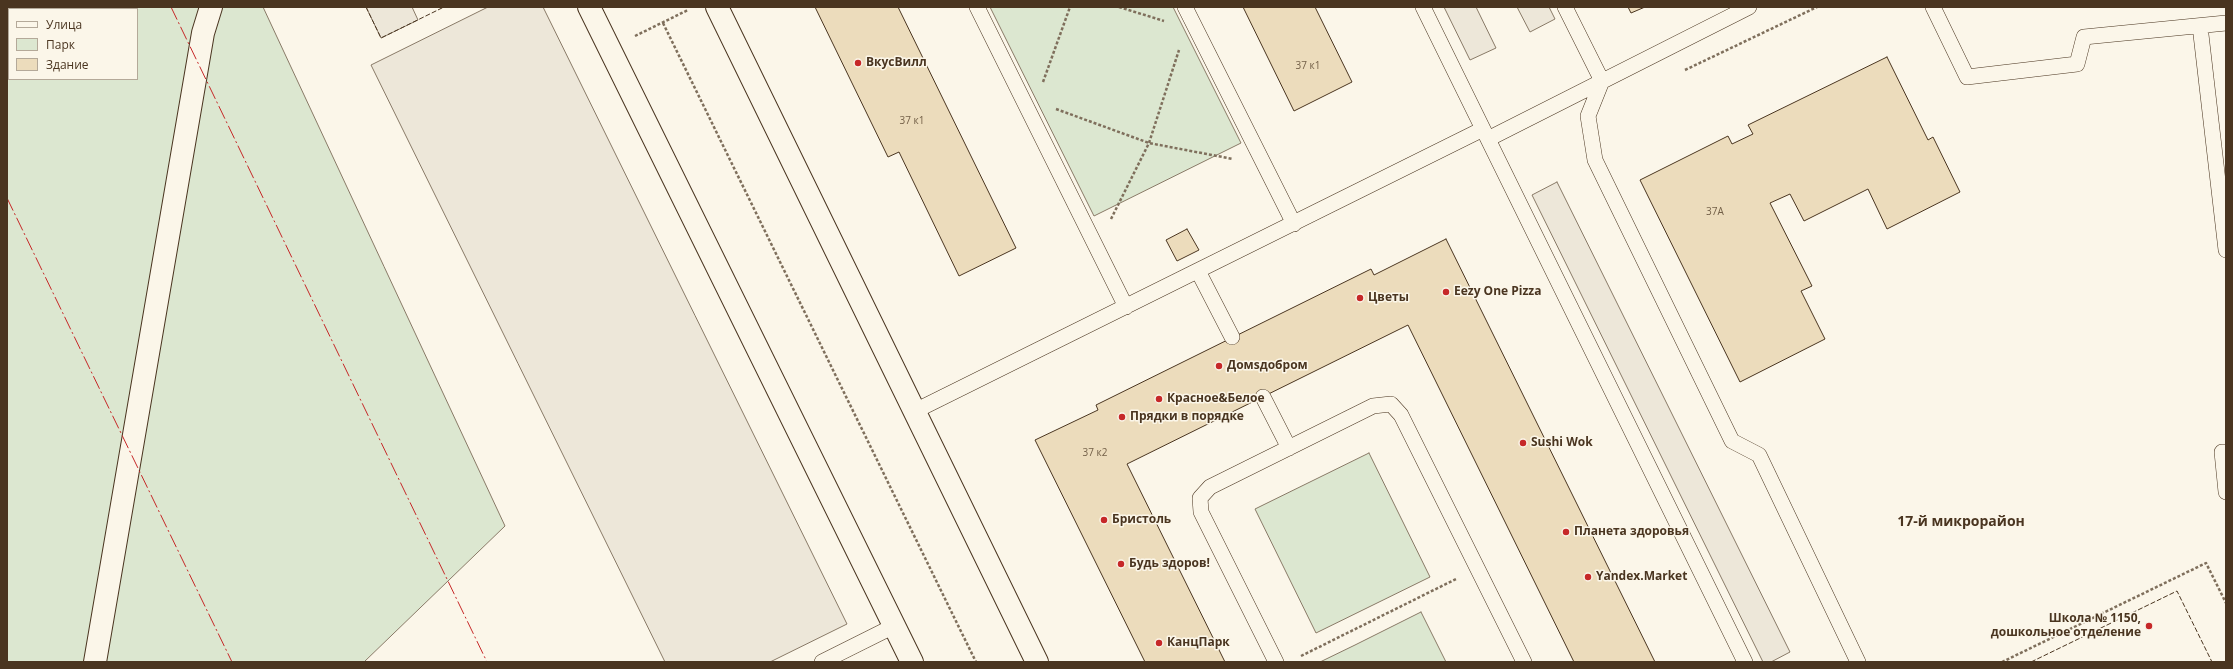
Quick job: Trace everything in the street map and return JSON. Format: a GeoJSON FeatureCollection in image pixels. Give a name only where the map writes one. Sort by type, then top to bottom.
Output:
{"type":"FeatureCollection","features":[{"type":"Feature","properties":{"kind":"street"},"geometry":{"type":"LineString","coordinates":[[95,662],[203,33],[211,7]]}},
{"type":"Feature","properties":{"kind":"street"},"geometry":{"type":"LineString","coordinates":[[589,7],[912,662]]}},
{"type":"Feature","properties":{"kind":"street"},"geometry":{"type":"LineString","coordinates":[[717,7],[1037,662]]}},
{"type":"Feature","properties":{"kind":"lane"},"geometry":{"type":"LineString","coordinates":[[976,7],[1031,104],[1097,248],[1126,306]]}},
{"type":"Feature","properties":{"kind":"lane"},"geometry":{"type":"LineString","coordinates":[[1186,7],[1190,25],[1294,224]]}},
{"type":"Feature","properties":{"kind":"lane"},"geometry":{"type":"LineString","coordinates":[[1422,7],[1745,662]]}},
{"type":"Feature","properties":{"kind":"lane"},"geometry":{"type":"LineString","coordinates":[[1565,7],[1602,81],[1588,116],[1595,160],[1732,442],[1759,455],[1858,662]]}},
{"type":"Feature","properties":{"kind":"lane"},"geometry":{"type":"LineString","coordinates":[[915,411],[1294,224],[1602,81],[1749,7]]}},
{"type":"Feature","properties":{"kind":"lane"},"geometry":{"type":"LineString","coordinates":[[1933,7],[1967,77],[2077,64],[2084,37],[2226,23]]}},
{"type":"Feature","properties":{"kind":"lane"},"geometry":{"type":"LineString","coordinates":[[2200,26],[2226,250]]}},
{"type":"Feature","properties":{"kind":"lane"},"geometry":{"type":"LineString","coordinates":[[1198,271],[1232,337]]}},
{"type":"Feature","properties":{"kind":"lane"},"geometry":{"type":"LineString","coordinates":[[1263,397],[1289,448]]}},
{"type":"Feature","properties":{"kind":"lane"},"geometry":{"type":"LineString","coordinates":[[1276,662],[1201,512],[1200,498],[1210,487],[1373,406],[1391,404],[1401,415],[1524,662]]}},
{"type":"Feature","properties":{"kind":"lane"},"geometry":{"type":"LineString","coordinates":[[2226,452],[2222,452],[2226,492]]}},
{"type":"Feature","properties":{"kind":"lane"},"geometry":{"type":"LineString","coordinates":[[822,662],[894,626]]}},
{"type":"Feature","properties":{"kind":"path"},"geometry":{"type":"LineString","coordinates":[[1070,7],[1031,104],[1149,143],[1265,166]]}},
{"type":"Feature","properties":{"kind":"path"},"geometry":{"type":"LineString","coordinates":[[1097,248],[1149,143],[1190,25],[1118,7]]}},
{"type":"Feature","properties":{"kind":"path"},"geometry":{"type":"LineString","coordinates":[[632,38],[692,8]]}},
{"type":"Feature","properties":{"kind":"path"},"geometry":{"type":"LineString","coordinates":[[662,23],[976,662]]}},
{"type":"Feature","properties":{"kind":"path"},"geometry":{"type":"LineString","coordinates":[[2002,662],[2206,563],[2226,603]]}},
{"type":"Feature","properties":{"kind":"path"},"geometry":{"type":"LineString","coordinates":[[1297,658],[1478,568]]}},
{"type":"Feature","properties":{"kind":"green space"},"geometry":{"type":"Polygon","coordinates":[[[7,7],[263,7],[505,526],[364,662],[7,662],[7,7]]]}},
{"type":"Feature","properties":{"kind":"green space"},"geometry":{"type":"Polygon","coordinates":[[[990,7],[1173,7],[1241,143],[1094,216],[990,7]]]}},
{"type":"Feature","properties":{"kind":"green space"},"geometry":{"type":"Polygon","coordinates":[[[1369,453],[1430,577],[1316,633],[1255,509],[1369,453]]]}},
{"type":"Feature","properties":{"kind":"green space"},"geometry":{"type":"Polygon","coordinates":[[[1421,612],[1446,662],[1320,662],[1355,645],[1421,612]]]}},
{"type":"Feature","properties":{"kind":"shaded area"},"geometry":{"type":"Polygon","coordinates":[[[366,7],[412,7],[418,20],[381,38],[366,7]]]}},
{"type":"Feature","properties":{"kind":"shaded area"},"geometry":{"type":"Polygon","coordinates":[[[488,7],[543,7],[847,624],[770,662],[665,662],[371,65],[488,7]]]}},
{"type":"Feature","properties":{"kind":"shaded area"},"geometry":{"type":"Polygon","coordinates":[[[1444,7],[1476,7],[1496,48],[1470,60],[1444,7]]]}},
{"type":"Feature","properties":{"kind":"shaded area"},"geometry":{"type":"Polygon","coordinates":[[[1517,7],[1549,7],[1555,19],[1530,32],[1517,7]]]}},
{"type":"Feature","properties":{"kind":"shaded area"},"geometry":{"type":"Polygon","coordinates":[[[1557,182],[1790,652],[1771,662],[1763,662],[1532,195],[1557,182]]]}},
{"type":"Feature","properties":{"kind":"building"},"geometry":{"type":"Polygon","coordinates":[[[815,7],[898,7],[1016,248],[959,276],[899,152],[888,157],[815,7]]]}},
{"type":"Feature","properties":{"kind":"building"},"geometry":{"type":"Polygon","coordinates":[[[1243,7],[1315,7],[1352,82],[1294,111],[1243,7]]]}},
{"type":"Feature","properties":{"kind":"building"},"geometry":{"type":"Polygon","coordinates":[[[1628,7],[1645,7],[1631,13],[1628,7]]]}},
{"type":"Feature","properties":{"kind":"building"},"geometry":{"type":"Polygon","coordinates":[[[1887,57],[1928,140],[1933,137],[1960,192],[1887,229],[1868,189],[1804,221],[1790,194],[1770,203],[1812,286],[1801,291],[1825,339],[1740,382],[1640,180],[1728,136],[1732,144],[1753,134],[1748,125],[1887,57]]]}},
{"type":"Feature","properties":{"kind":"building"},"geometry":{"type":"Polygon","coordinates":[[[1187,229],[1199,250],[1177,261],[1166,240],[1187,229]]]}},
{"type":"Feature","properties":{"kind":"building"},"geometry":{"type":"Polygon","coordinates":[[[1446,239],[1655,662],[1574,662],[1408,325],[1127,464],[1225,662],[1145,662],[1035,440],[1098,410],[1096,405],[1371,269],[1374,275],[1446,239]]]}},
{"type":"Feature","properties":{"kind":"fence"},"geometry":{"type":"LineString","coordinates":[[366,7],[381,38],[444,7]]}},
{"type":"Feature","properties":{"kind":"fence"},"geometry":{"type":"LineString","coordinates":[[2031,662],[2177,591],[2212,662]]}},
{"type":"Feature","properties":{"kind":"power"},"geometry":{"type":"LineString","coordinates":[[171,7],[487,662]]}},
{"type":"Feature","properties":{"kind":"power"},"geometry":{"type":"LineString","coordinates":[[7,198],[232,662]]}},
{"type":"Feature","properties":{"kind":"place","name":"ВкусВилл"},"geometry":{"type":"Point","coordinates":[858,63]}},
{"type":"Feature","properties":{"kind":"place","name":"Eezy One Pizza"},"geometry":{"type":"Point","coordinates":[1446,292]}},
{"type":"Feature","properties":{"kind":"place","name":"Цветы"},"geometry":{"type":"Point","coordinates":[1360,298]}},
{"type":"Feature","properties":{"kind":"place","name":"Домsдобром"},"geometry":{"type":"Point","coordinates":[1219,366]}},
{"type":"Feature","properties":{"kind":"place","name":"Красное&Белое"},"geometry":{"type":"Point","coordinates":[1159,399]}},
{"type":"Feature","properties":{"kind":"place","name":"Прядки в порядке"},"geometry":{"type":"Point","coordinates":[1122,417]}},
{"type":"Feature","properties":{"kind":"place","name":"Sushi Wok"},"geometry":{"type":"Point","coordinates":[1523,443]}},
{"type":"Feature","properties":{"kind":"place","name":"Бристоль"},"geometry":{"type":"Point","coordinates":[1104,520]}},
{"type":"Feature","properties":{"kind":"place","name":"Планета здоровья"},"geometry":{"type":"Point","coordinates":[1566,532]}},
{"type":"Feature","properties":{"kind":"place","name":"Будь здоров!"},"geometry":{"type":"Point","coordinates":[1121,564]}},
{"type":"Feature","properties":{"kind":"place","name":"Yandex.Market"},"geometry":{"type":"Point","coordinates":[1588,577]}},
{"type":"Feature","properties":{"kind":"place","name":"Школа № 1150, дошкольное отделение"},"geometry":{"type":"Point","coordinates":[2149,626]}},
{"type":"Feature","properties":{"kind":"place","name":"КанцПарк"},"geometry":{"type":"Point","coordinates":[1159,643]}},
{"type":"Feature","properties":{"kind":"district","name":"17-й микрорайон"},"geometry":{"type":"Point","coordinates":[1961,522]}}]}
